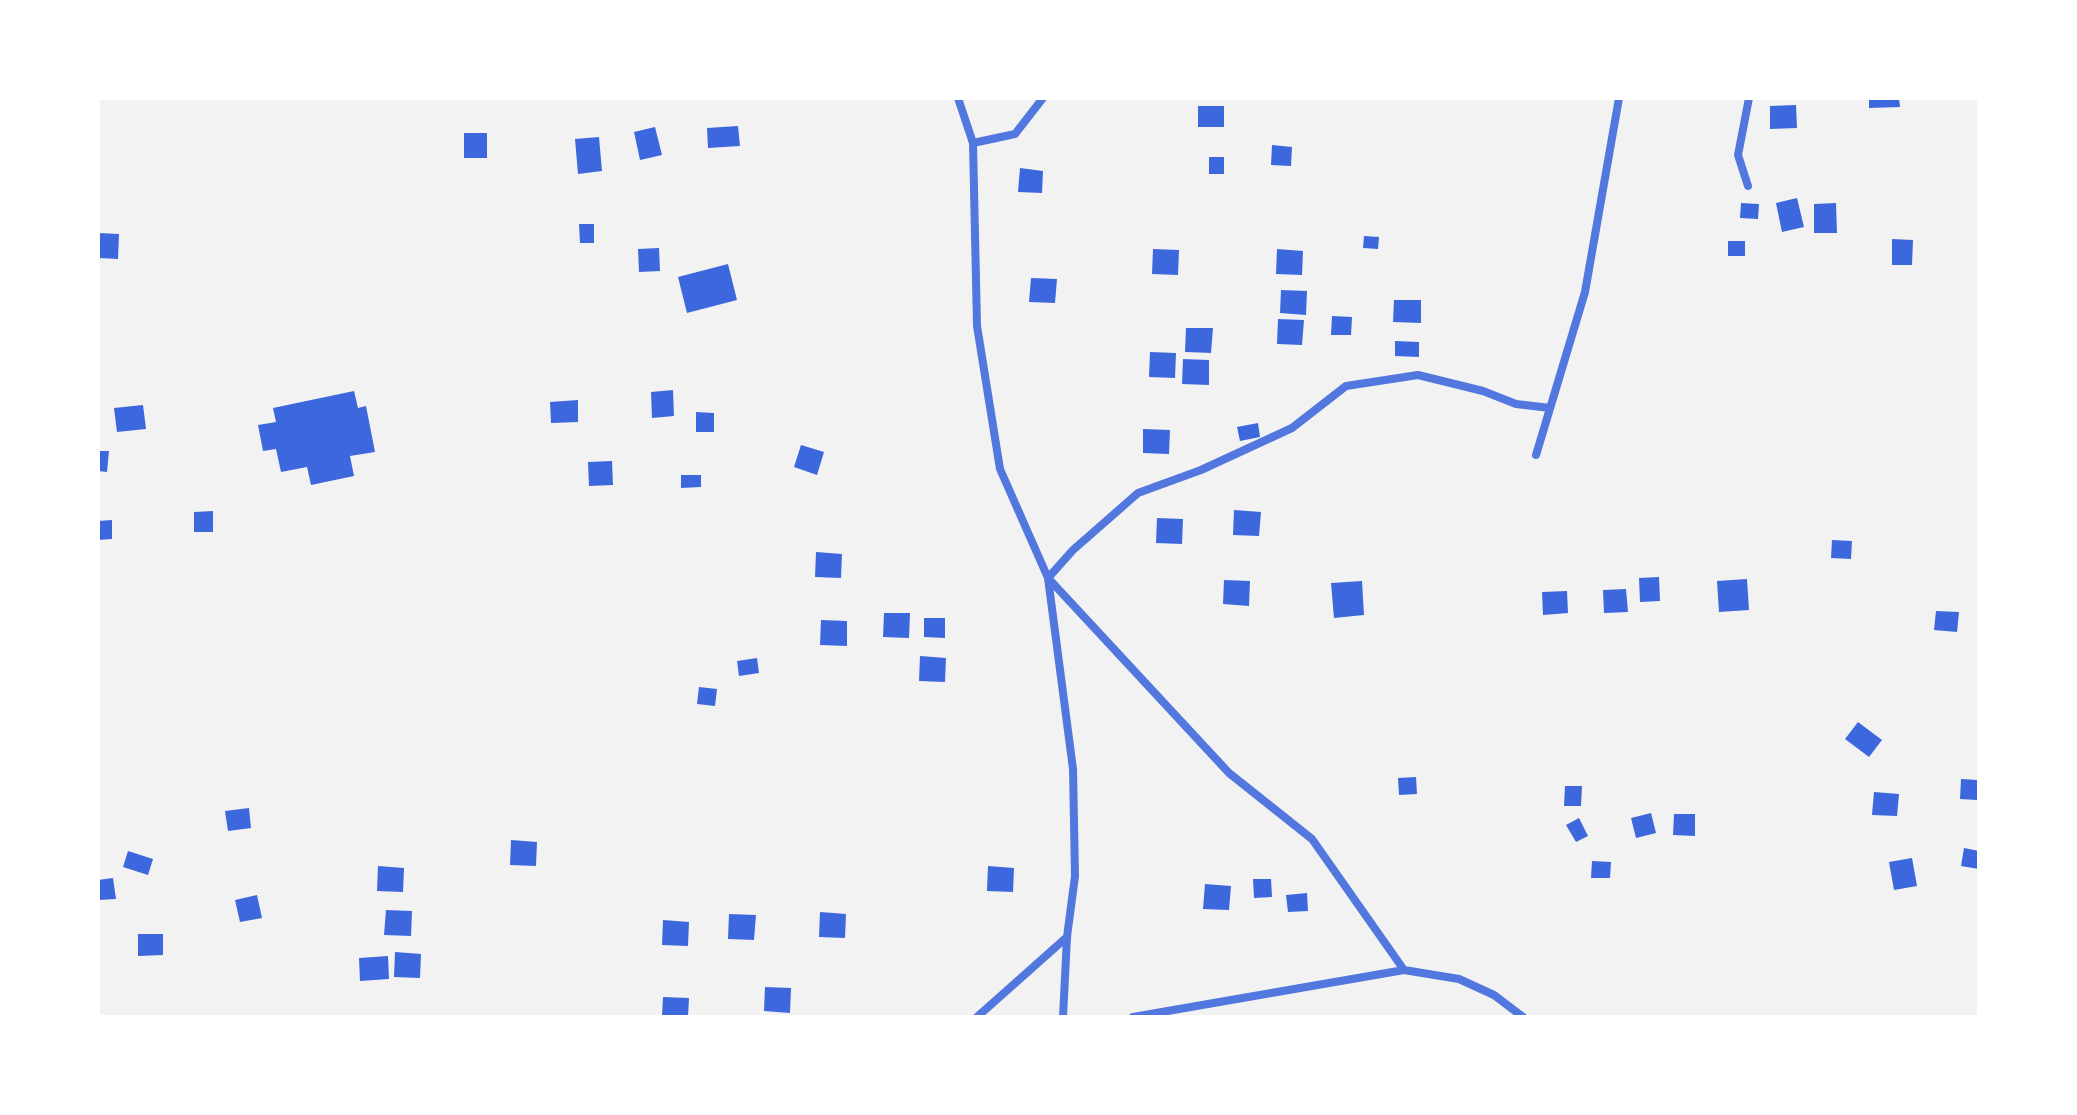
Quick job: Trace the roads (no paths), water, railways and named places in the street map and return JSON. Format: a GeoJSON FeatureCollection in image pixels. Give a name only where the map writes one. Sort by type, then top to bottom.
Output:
{"type":"FeatureCollection","features":[{"type":"Feature","properties":{"kind":"street"},"geometry":{"type":"LineString","coordinates":[[958,98],[973,143],[977,326],[1000,469],[1048,578],[1073,769],[1075,876],[1067,937],[1063,1017]]}},
{"type":"Feature","properties":{"kind":"street"},"geometry":{"type":"LineString","coordinates":[[973,143],[1015,134],[1043,98]]}},
{"type":"Feature","properties":{"kind":"street"},"geometry":{"type":"LineString","coordinates":[[1536,455],[1585,292],[1619,98]]}},
{"type":"Feature","properties":{"kind":"street"},"geometry":{"type":"LineString","coordinates":[[1748,186],[1738,155],[1749,98]]}},
{"type":"Feature","properties":{"kind":"street"},"geometry":{"type":"LineString","coordinates":[[1048,578],[1073,550],[1138,493],[1214,465],[1292,428],[1346,386],[1418,375],[1483,391],[1516,404],[1550,408]]}},
{"type":"Feature","properties":{"kind":"street"},"geometry":{"type":"LineString","coordinates":[[1048,578],[1229,773],[1312,839],[1404,970]]}},
{"type":"Feature","properties":{"kind":"street"},"geometry":{"type":"LineString","coordinates":[[977,1017],[1067,937]]}},
{"type":"Feature","properties":{"kind":"street"},"geometry":{"type":"LineString","coordinates":[[1133,1017],[1404,970],[1459,979],[1494,995],[1523,1017]]}}]}
